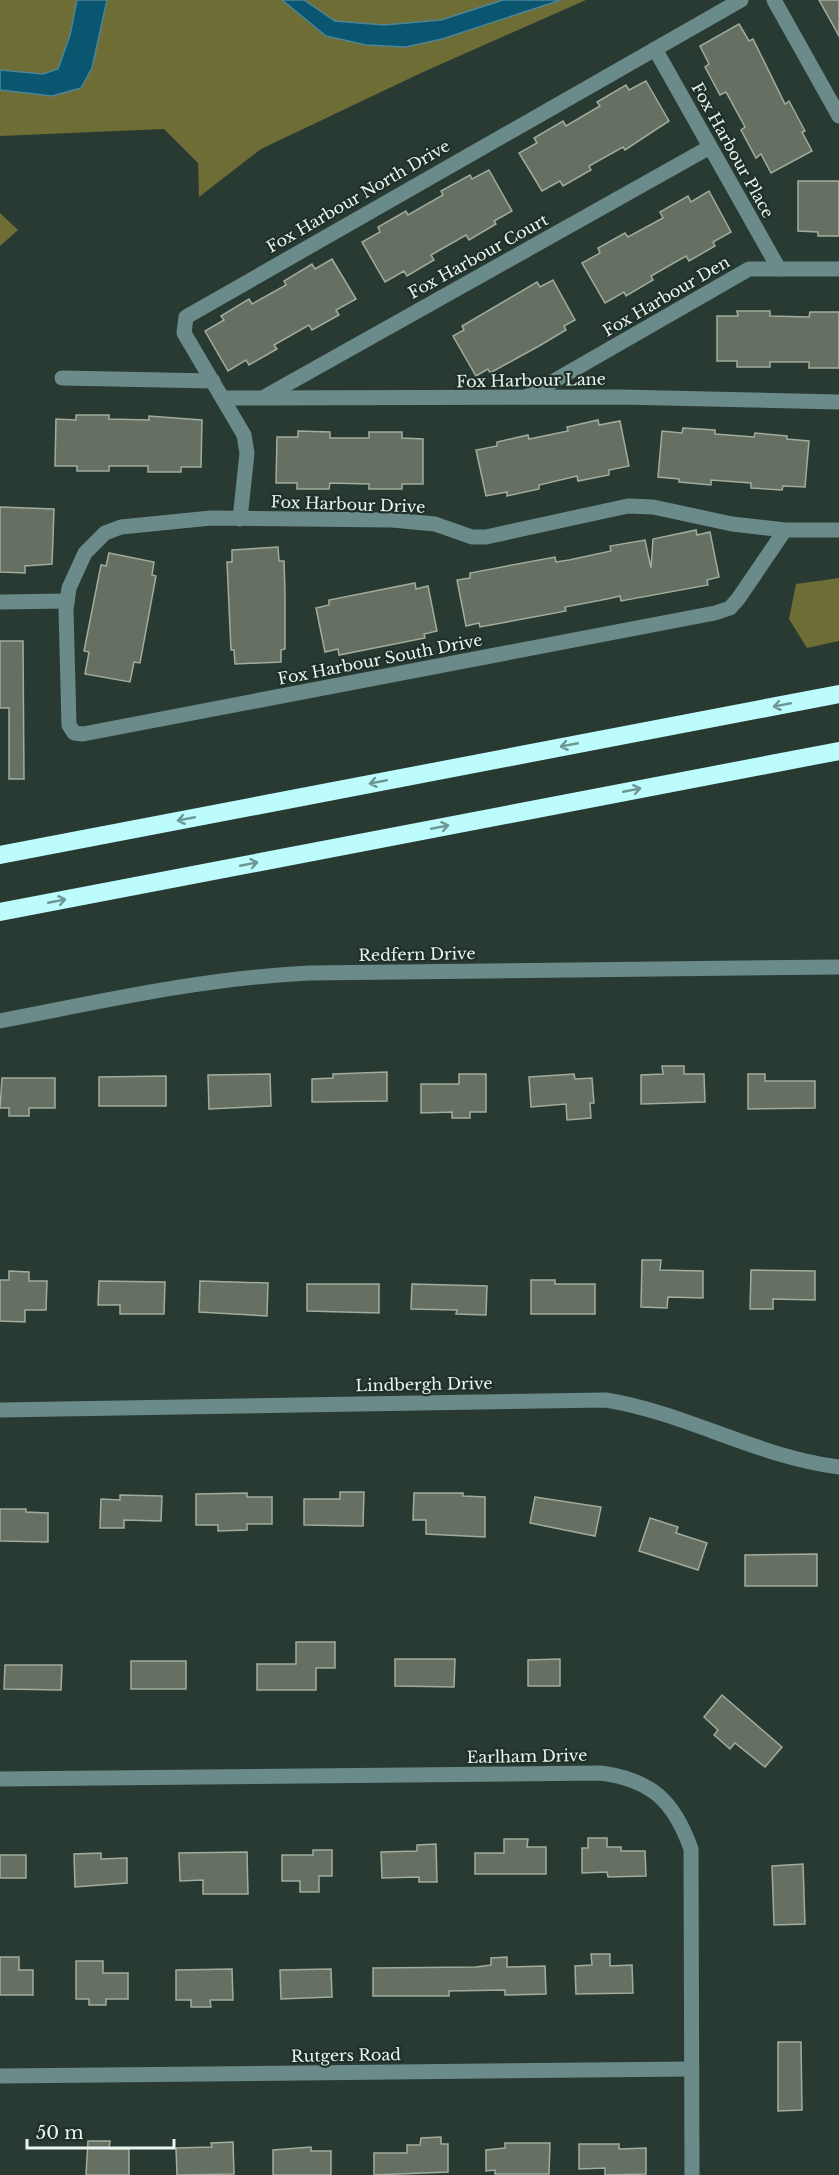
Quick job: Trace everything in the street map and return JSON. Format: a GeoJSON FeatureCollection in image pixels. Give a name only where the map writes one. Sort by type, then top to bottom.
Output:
{"type":"FeatureCollection","features":[{"type":"Feature","properties":{"kind":"highway"},"geometry":{"type":"LineString","coordinates":[[0,855],[839,694]]}},
{"type":"Feature","properties":{"kind":"highway"},"geometry":{"type":"LineString","coordinates":[[0,912],[839,751]]}},
{"type":"Feature","properties":{"kind":"street","name":"Fox Harbour North Drive"},"geometry":{"type":"LineString","coordinates":[[240,519],[246,446],[238,421],[184,333],[184,320],[191,311],[741,0]]}},
{"type":"Feature","properties":{"kind":"street"},"geometry":{"type":"LineString","coordinates":[[774,0],[839,116]]}},
{"type":"Feature","properties":{"kind":"street","name":"Fox Harbour Place"},"geometry":{"type":"LineString","coordinates":[[655,49],[779,269]]}},
{"type":"Feature","properties":{"kind":"street","name":"Fox Harbour Court"},"geometry":{"type":"LineString","coordinates":[[263,397],[710,147]]}},
{"type":"Feature","properties":{"kind":"street","name":"Fox Harbour Den"},"geometry":{"type":"LineString","coordinates":[[523,398],[749,269],[839,270]]}},
{"type":"Feature","properties":{"kind":"street"},"geometry":{"type":"LineString","coordinates":[[62,378],[213,381]]}},
{"type":"Feature","properties":{"kind":"street","name":"Fox Harbour Lane"},"geometry":{"type":"LineString","coordinates":[[223,398],[620,397],[839,402]]}},
{"type":"Feature","properties":{"kind":"street","name":"Fox Harbour Drive"},"geometry":{"type":"LineString","coordinates":[[67,601],[73,576],[85,553],[105,533],[121,527],[212,518],[392,520],[435,524],[472,537],[486,537],[628,506],[653,507],[732,524],[785,530],[839,530]]}},
{"type":"Feature","properties":{"kind":"street","name":"Fox Harbour South Drive"},"geometry":{"type":"LineString","coordinates":[[67,601],[68,721],[74,733],[83,734],[715,613],[730,608],[741,596],[785,530]]}},
{"type":"Feature","properties":{"kind":"street"},"geometry":{"type":"LineString","coordinates":[[0,602],[67,601]]}},
{"type":"Feature","properties":{"kind":"street","name":"Redfern Drive"},"geometry":{"type":"LineString","coordinates":[[0,1021],[190,984],[254,976],[309,973],[839,968]]}},
{"type":"Feature","properties":{"kind":"street","name":"Lindbergh Drive"},"geometry":{"type":"LineString","coordinates":[[0,1410],[606,1400],[657,1410],[772,1452],[839,1467]]}},
{"type":"Feature","properties":{"kind":"street","name":"Earlham Drive"},"geometry":{"type":"LineString","coordinates":[[0,1779],[601,1773],[628,1777],[652,1790],[666,1802],[682,1824],[691,1849],[692,2175]]}},
{"type":"Feature","properties":{"kind":"street","name":"Rutgers Road"},"geometry":{"type":"LineString","coordinates":[[0,2076],[692,2069]]}},
{"type":"Feature","properties":{"kind":"shaded area"},"geometry":{"type":"Polygon","coordinates":[[[0,0],[586,0],[421,73],[261,149],[199,197],[198,163],[164,129],[0,136],[0,0]]]}},
{"type":"Feature","properties":{"kind":"shaded area"},"geometry":{"type":"Polygon","coordinates":[[[0,213],[18,230],[0,246],[0,213]]]}},
{"type":"Feature","properties":{"kind":"shaded area"},"geometry":{"type":"Polygon","coordinates":[[[839,578],[839,641],[807,648],[789,619],[796,584],[839,578]]]}},
{"type":"Feature","properties":{"kind":"water"},"geometry":{"type":"Polygon","coordinates":[[[77,0],[107,0],[92,68],[81,88],[52,96],[0,90],[0,70],[43,74],[58,69],[70,35],[77,0]]]}},
{"type":"Feature","properties":{"kind":"water"},"geometry":{"type":"Polygon","coordinates":[[[282,0],[304,0],[335,21],[384,25],[441,20],[503,0],[561,0],[442,39],[406,47],[366,45],[326,36],[282,0]]]}},
{"type":"Feature","properties":{"kind":"building"},"geometry":{"type":"Polygon","coordinates":[[[819,0],[839,0],[839,36],[819,0]]]}},
{"type":"Feature","properties":{"kind":"building"},"geometry":{"type":"Polygon","coordinates":[[[739,24],[749,41],[753,39],[785,104],[789,101],[805,131],[802,132],[812,151],[771,173],[761,154],[756,158],[741,130],[745,127],[726,92],[720,95],[705,67],[709,64],[700,46],[739,24]]]}},
{"type":"Feature","properties":{"kind":"building"},"geometry":{"type":"Polygon","coordinates":[[[646,81],[669,121],[625,150],[623,147],[589,166],[591,170],[563,186],[560,181],[542,191],[519,153],[537,143],[534,138],[563,121],[566,126],[600,106],[597,102],[626,85],[629,90],[646,81]]]}},
{"type":"Feature","properties":{"kind":"building"},"geometry":{"type":"Polygon","coordinates":[[[489,170],[512,211],[494,221],[496,224],[469,240],[466,235],[431,255],[434,260],[407,276],[404,271],[385,282],[362,242],[380,232],[378,227],[406,211],[408,215],[443,195],[441,191],[470,175],[472,179],[489,170]]]}},
{"type":"Feature","properties":{"kind":"building"},"geometry":{"type":"Polygon","coordinates":[[[798,181],[839,181],[839,236],[818,236],[818,232],[798,231],[798,181]]]}},
{"type":"Feature","properties":{"kind":"building"},"geometry":{"type":"Polygon","coordinates":[[[709,191],[731,232],[713,242],[715,246],[689,261],[686,256],[651,276],[653,280],[626,296],[624,292],[605,303],[582,263],[600,253],[598,248],[625,233],[628,237],[663,218],[660,212],[688,196],[691,202],[709,191]]]}},
{"type":"Feature","properties":{"kind":"building"},"geometry":{"type":"Polygon","coordinates":[[[332,259],[356,299],[336,310],[339,315],[312,330],[309,325],[274,345],[277,349],[249,365],[246,360],[228,371],[205,331],[224,320],[221,316],[249,299],[252,304],[286,285],[284,281],[312,264],[315,269],[332,259]]]}},
{"type":"Feature","properties":{"kind":"building"},"geometry":{"type":"Polygon","coordinates":[[[553,280],[575,320],[564,326],[566,330],[539,346],[490,373],[488,369],[476,376],[453,336],[464,330],[462,326],[537,282],[540,287],[553,280]]]}},
{"type":"Feature","properties":{"kind":"building"},"geometry":{"type":"Polygon","coordinates":[[[737,311],[770,311],[770,316],[809,317],[810,312],[839,312],[839,368],[809,368],[809,362],[770,362],[770,367],[737,367],[737,361],[717,361],[717,316],[738,316],[737,311]]]}},
{"type":"Feature","properties":{"kind":"building"},"geometry":{"type":"Polygon","coordinates":[[[76,415],[109,415],[109,419],[149,420],[149,416],[202,420],[201,467],[181,467],[181,472],[148,472],[148,466],[109,466],[109,471],[77,471],[77,466],[55,466],[56,419],[76,420],[76,415]]]}},
{"type":"Feature","properties":{"kind":"building"},"geometry":{"type":"Polygon","coordinates":[[[598,420],[599,425],[620,421],[629,466],[609,470],[609,475],[578,481],[577,476],[539,485],[539,489],[507,496],[507,492],[486,496],[476,450],[497,446],[497,442],[528,435],[529,439],[568,431],[567,427],[598,420]]]}},
{"type":"Feature","properties":{"kind":"building"},"geometry":{"type":"Polygon","coordinates":[[[683,428],[715,430],[715,434],[754,437],[755,433],[787,436],[787,439],[809,441],[805,487],[783,486],[782,490],[751,488],[751,483],[711,480],[711,485],[679,482],[679,479],[658,477],[662,431],[682,433],[683,428]]]}},
{"type":"Feature","properties":{"kind":"building"},"geometry":{"type":"Polygon","coordinates":[[[298,431],[330,432],[330,438],[369,438],[369,432],[402,432],[402,438],[423,439],[423,484],[402,484],[402,489],[369,489],[369,484],[330,483],[329,489],[297,489],[297,483],[276,483],[277,437],[298,437],[298,431]]]}},
{"type":"Feature","properties":{"kind":"building"},"geometry":{"type":"Polygon","coordinates":[[[0,507],[54,509],[52,564],[25,566],[25,573],[0,572],[0,507]]]}},
{"type":"Feature","properties":{"kind":"building"},"geometry":{"type":"Polygon","coordinates":[[[696,530],[697,535],[710,532],[719,577],[707,580],[708,585],[621,601],[620,596],[565,607],[566,611],[480,627],[479,623],[466,626],[457,580],[470,578],[470,573],[555,557],[556,562],[569,560],[611,551],[610,546],[645,540],[651,568],[653,539],[696,530]]]}},
{"type":"Feature","properties":{"kind":"building"},"geometry":{"type":"Polygon","coordinates":[[[278,547],[279,561],[284,561],[285,593],[285,649],[281,650],[281,662],[235,664],[234,650],[231,650],[227,562],[232,562],[232,550],[278,547]]]}},
{"type":"Feature","properties":{"kind":"building"},"geometry":{"type":"Polygon","coordinates":[[[109,553],[154,562],[152,575],[156,576],[140,663],[134,662],[130,682],[85,674],[89,652],[84,651],[101,565],[106,566],[109,553]]]}},
{"type":"Feature","properties":{"kind":"building"},"geometry":{"type":"Polygon","coordinates":[[[415,583],[416,589],[428,586],[437,631],[424,634],[425,638],[339,655],[338,649],[325,652],[316,608],[329,605],[329,600],[415,583]]]}},
{"type":"Feature","properties":{"kind":"building"},"geometry":{"type":"Polygon","coordinates":[[[0,641],[23,641],[24,779],[9,779],[9,708],[0,708],[0,641]]]}},
{"type":"Feature","properties":{"kind":"building"},"geometry":{"type":"Polygon","coordinates":[[[662,1066],[684,1066],[684,1074],[704,1074],[705,1102],[641,1104],[641,1075],[663,1074],[662,1066]]]}},
{"type":"Feature","properties":{"kind":"building"},"geometry":{"type":"Polygon","coordinates":[[[387,1072],[387,1101],[312,1102],[312,1079],[333,1078],[333,1074],[387,1072]]]}},
{"type":"Feature","properties":{"kind":"building"},"geometry":{"type":"Polygon","coordinates":[[[270,1074],[271,1106],[209,1109],[208,1075],[270,1074]]]}},
{"type":"Feature","properties":{"kind":"building"},"geometry":{"type":"Polygon","coordinates":[[[459,1074],[486,1074],[486,1112],[470,1112],[470,1118],[452,1118],[452,1112],[421,1113],[421,1084],[459,1084],[459,1074]]]}},
{"type":"Feature","properties":{"kind":"building"},"geometry":{"type":"Polygon","coordinates":[[[574,1074],[575,1079],[592,1078],[594,1103],[590,1103],[591,1118],[567,1120],[566,1104],[531,1107],[529,1077],[574,1074]]]}},
{"type":"Feature","properties":{"kind":"building"},"geometry":{"type":"Polygon","coordinates":[[[748,1074],[765,1074],[765,1081],[815,1081],[815,1108],[748,1109],[748,1074]]]}},
{"type":"Feature","properties":{"kind":"building"},"geometry":{"type":"Polygon","coordinates":[[[166,1076],[166,1106],[99,1106],[99,1077],[166,1076]]]}},
{"type":"Feature","properties":{"kind":"building"},"geometry":{"type":"Polygon","coordinates":[[[2,1078],[55,1078],[55,1108],[29,1108],[29,1116],[9,1116],[9,1108],[0,1108],[2,1078]]]}},
{"type":"Feature","properties":{"kind":"building"},"geometry":{"type":"Polygon","coordinates":[[[642,1260],[661,1260],[660,1270],[703,1271],[703,1298],[668,1297],[667,1308],[641,1307],[642,1260]]]}},
{"type":"Feature","properties":{"kind":"building"},"geometry":{"type":"Polygon","coordinates":[[[751,1270],[815,1271],[815,1300],[773,1299],[773,1309],[750,1309],[751,1270]]]}},
{"type":"Feature","properties":{"kind":"building"},"geometry":{"type":"Polygon","coordinates":[[[9,1271],[29,1272],[29,1281],[47,1281],[46,1310],[25,1310],[25,1322],[0,1321],[0,1280],[9,1280],[9,1271]]]}},
{"type":"Feature","properties":{"kind":"building"},"geometry":{"type":"Polygon","coordinates":[[[531,1280],[555,1280],[555,1284],[595,1284],[595,1314],[531,1314],[531,1280]]]}},
{"type":"Feature","properties":{"kind":"building"},"geometry":{"type":"Polygon","coordinates":[[[99,1281],[165,1282],[164,1314],[120,1314],[120,1305],[98,1305],[99,1281]]]}},
{"type":"Feature","properties":{"kind":"building"},"geometry":{"type":"Polygon","coordinates":[[[200,1281],[268,1283],[267,1316],[199,1312],[200,1281]]]}},
{"type":"Feature","properties":{"kind":"building"},"geometry":{"type":"Polygon","coordinates":[[[307,1284],[379,1284],[379,1313],[307,1311],[307,1284]]]}},
{"type":"Feature","properties":{"kind":"building"},"geometry":{"type":"Polygon","coordinates":[[[412,1284],[487,1286],[486,1315],[456,1314],[457,1310],[411,1309],[412,1284]]]}},
{"type":"Feature","properties":{"kind":"building"},"geometry":{"type":"Polygon","coordinates":[[[340,1492],[364,1492],[363,1526],[304,1525],[304,1499],[340,1499],[340,1492]]]}},
{"type":"Feature","properties":{"kind":"building"},"geometry":{"type":"Polygon","coordinates":[[[247,1493],[247,1497],[272,1497],[272,1524],[247,1524],[247,1530],[218,1531],[218,1525],[196,1525],[196,1494],[247,1493]]]}},
{"type":"Feature","properties":{"kind":"building"},"geometry":{"type":"Polygon","coordinates":[[[414,1493],[463,1493],[463,1496],[485,1497],[485,1537],[426,1534],[426,1520],[413,1520],[414,1493]]]}},
{"type":"Feature","properties":{"kind":"building"},"geometry":{"type":"Polygon","coordinates":[[[120,1495],[162,1496],[161,1521],[124,1520],[124,1528],[100,1528],[101,1499],[120,1500],[120,1495]]]}},
{"type":"Feature","properties":{"kind":"building"},"geometry":{"type":"Polygon","coordinates":[[[535,1497],[601,1507],[595,1536],[530,1523],[535,1497]]]}},
{"type":"Feature","properties":{"kind":"building"},"geometry":{"type":"Polygon","coordinates":[[[0,1509],[26,1509],[26,1512],[48,1513],[48,1542],[0,1541],[0,1509]]]}},
{"type":"Feature","properties":{"kind":"building"},"geometry":{"type":"Polygon","coordinates":[[[650,1518],[678,1527],[676,1533],[707,1543],[698,1570],[639,1551],[650,1518]]]}},
{"type":"Feature","properties":{"kind":"building"},"geometry":{"type":"Polygon","coordinates":[[[817,1554],[817,1586],[745,1586],[745,1555],[817,1554]]]}},
{"type":"Feature","properties":{"kind":"building"},"geometry":{"type":"Polygon","coordinates":[[[296,1642],[335,1642],[335,1668],[316,1668],[316,1690],[257,1690],[257,1664],[296,1664],[296,1642]]]}},
{"type":"Feature","properties":{"kind":"building"},"geometry":{"type":"Polygon","coordinates":[[[395,1659],[455,1659],[454,1687],[395,1686],[395,1659]]]}},
{"type":"Feature","properties":{"kind":"building"},"geometry":{"type":"Polygon","coordinates":[[[560,1659],[560,1686],[528,1686],[528,1660],[560,1659]]]}},
{"type":"Feature","properties":{"kind":"building"},"geometry":{"type":"Polygon","coordinates":[[[131,1661],[186,1661],[186,1689],[131,1689],[131,1661]]]}},
{"type":"Feature","properties":{"kind":"building"},"geometry":{"type":"Polygon","coordinates":[[[5,1665],[62,1665],[61,1690],[4,1689],[5,1665]]]}},
{"type":"Feature","properties":{"kind":"building"},"geometry":{"type":"Polygon","coordinates":[[[722,1695],[782,1747],[765,1767],[735,1743],[730,1749],[714,1735],[718,1730],[704,1717],[722,1695]]]}},
{"type":"Feature","properties":{"kind":"building"},"geometry":{"type":"Polygon","coordinates":[[[588,1838],[607,1838],[607,1847],[621,1847],[621,1851],[645,1851],[646,1876],[608,1877],[607,1872],[582,1873],[582,1848],[588,1848],[588,1838]]]}},
{"type":"Feature","properties":{"kind":"building"},"geometry":{"type":"Polygon","coordinates":[[[504,1839],[528,1839],[527,1847],[546,1847],[546,1874],[475,1874],[475,1853],[504,1853],[504,1839]]]}},
{"type":"Feature","properties":{"kind":"building"},"geometry":{"type":"Polygon","coordinates":[[[436,1844],[437,1882],[419,1882],[419,1877],[382,1878],[381,1852],[417,1851],[417,1845],[436,1844]]]}},
{"type":"Feature","properties":{"kind":"building"},"geometry":{"type":"Polygon","coordinates":[[[313,1850],[332,1850],[332,1876],[319,1876],[319,1892],[300,1892],[300,1881],[282,1881],[282,1855],[313,1855],[313,1850]]]}},
{"type":"Feature","properties":{"kind":"building"},"geometry":{"type":"Polygon","coordinates":[[[247,1852],[248,1894],[203,1894],[203,1880],[180,1881],[179,1853],[247,1852]]]}},
{"type":"Feature","properties":{"kind":"building"},"geometry":{"type":"Polygon","coordinates":[[[101,1853],[101,1859],[127,1858],[127,1883],[75,1887],[74,1854],[101,1853]]]}},
{"type":"Feature","properties":{"kind":"building"},"geometry":{"type":"Polygon","coordinates":[[[0,1855],[26,1855],[26,1878],[0,1878],[0,1855]]]}},
{"type":"Feature","properties":{"kind":"building"},"geometry":{"type":"Polygon","coordinates":[[[803,1864],[805,1924],[774,1925],[772,1866],[803,1864]]]}},
{"type":"Feature","properties":{"kind":"building"},"geometry":{"type":"Polygon","coordinates":[[[591,1954],[610,1954],[610,1966],[632,1965],[633,1993],[576,1994],[575,1966],[592,1965],[591,1954]]]}},
{"type":"Feature","properties":{"kind":"building"},"geometry":{"type":"Polygon","coordinates":[[[0,1957],[19,1957],[19,1970],[33,1970],[33,1995],[0,1995],[0,1957]]]}},
{"type":"Feature","properties":{"kind":"building"},"geometry":{"type":"Polygon","coordinates":[[[507,1957],[507,1967],[545,1966],[546,1994],[505,1995],[505,1990],[449,1991],[449,1996],[373,1996],[373,1968],[476,1967],[491,1965],[491,1958],[507,1957]]]}},
{"type":"Feature","properties":{"kind":"building"},"geometry":{"type":"Polygon","coordinates":[[[76,1961],[103,1961],[103,1973],[128,1973],[128,1999],[106,1999],[106,2005],[89,2005],[89,1999],[76,1999],[76,1961]]]}},
{"type":"Feature","properties":{"kind":"building"},"geometry":{"type":"Polygon","coordinates":[[[232,1969],[233,2000],[210,2000],[211,2007],[191,2007],[191,2000],[176,2000],[176,1970],[232,1969]]]}},
{"type":"Feature","properties":{"kind":"building"},"geometry":{"type":"Polygon","coordinates":[[[331,1969],[332,1997],[281,1999],[280,1970],[331,1969]]]}},
{"type":"Feature","properties":{"kind":"building"},"geometry":{"type":"Polygon","coordinates":[[[778,2042],[801,2042],[802,2110],[778,2111],[778,2042]]]}},
{"type":"Feature","properties":{"kind":"building"},"geometry":{"type":"Polygon","coordinates":[[[441,2137],[441,2144],[448,2144],[448,2172],[374,2175],[374,2153],[407,2153],[407,2145],[420,2145],[421,2138],[441,2137]]]}},
{"type":"Feature","properties":{"kind":"building"},"geometry":{"type":"Polygon","coordinates":[[[88,2141],[110,2141],[109,2149],[129,2149],[129,2175],[86,2175],[88,2141]]]}},
{"type":"Feature","properties":{"kind":"building"},"geometry":{"type":"Polygon","coordinates":[[[233,2142],[234,2174],[177,2175],[176,2148],[212,2147],[211,2143],[233,2142]]]}},
{"type":"Feature","properties":{"kind":"building"},"geometry":{"type":"Polygon","coordinates":[[[505,2143],[550,2143],[549,2174],[495,2174],[495,2170],[486,2171],[486,2150],[505,2148],[505,2143]]]}},
{"type":"Feature","properties":{"kind":"building"},"geometry":{"type":"Polygon","coordinates":[[[579,2144],[619,2144],[619,2149],[646,2148],[646,2174],[605,2175],[605,2168],[579,2169],[579,2144]]]}},
{"type":"Feature","properties":{"kind":"building"},"geometry":{"type":"Polygon","coordinates":[[[311,2147],[311,2151],[331,2151],[331,2175],[273,2175],[273,2150],[311,2147]]]}}]}
